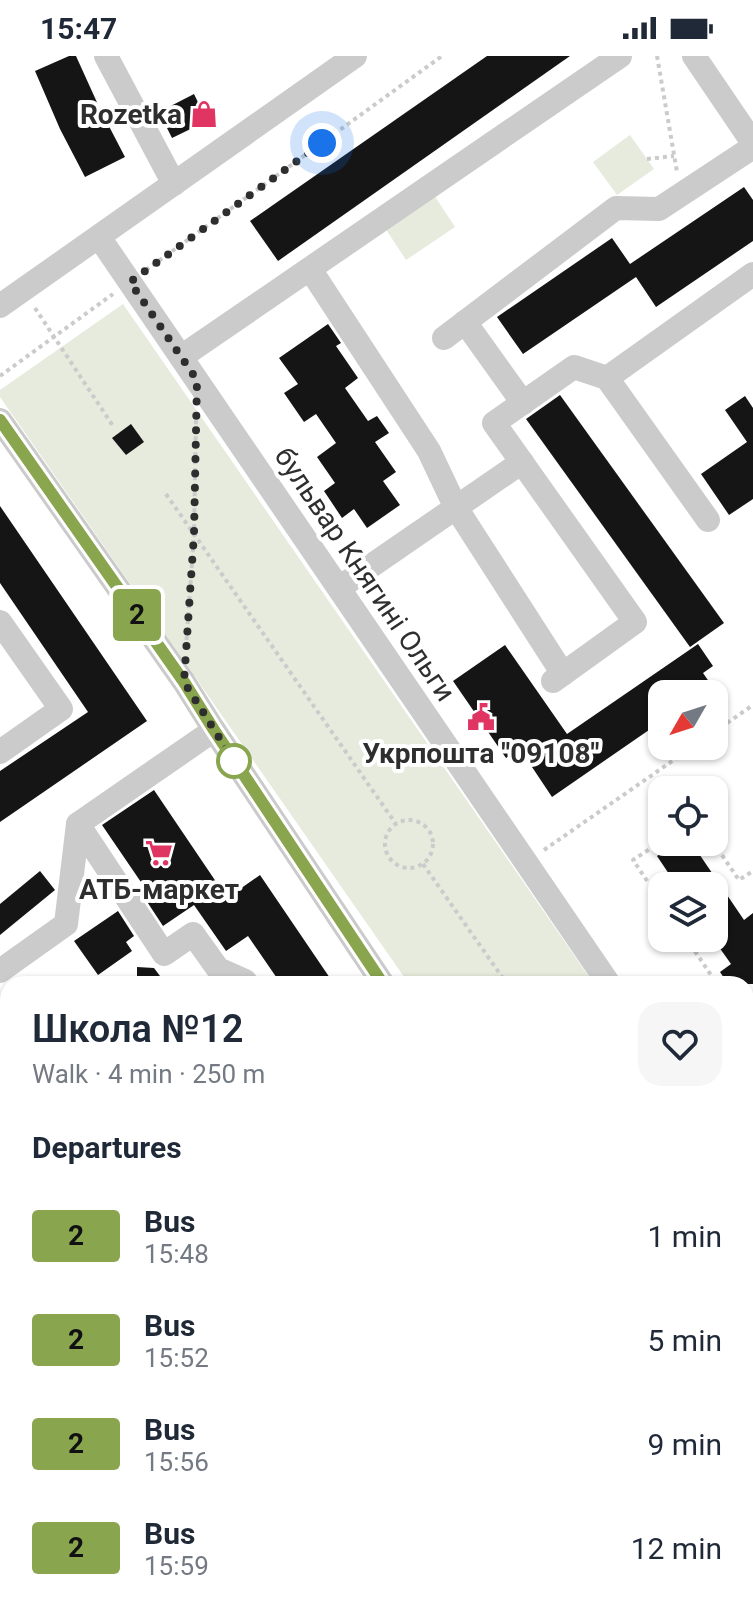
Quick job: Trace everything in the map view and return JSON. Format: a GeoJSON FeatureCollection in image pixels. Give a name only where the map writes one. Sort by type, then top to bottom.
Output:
{"type":"FeatureCollection","features":[{"type":"Feature","properties":{"kind":"street"},"geometry":{"type":"LineString","coordinates":[[106,56],[174,184]]}},
{"type":"Feature","properties":{"kind":"street"},"geometry":{"type":"LineString","coordinates":[[0,306],[355,56]]}},
{"type":"Feature","properties":{"kind":"street"},"geometry":{"type":"LineString","coordinates":[[181,357],[620,56]]}},
{"type":"Feature","properties":{"kind":"street"},"geometry":{"type":"LineString","coordinates":[[444,338],[616,208],[659,209],[753,145],[694,56]]}},
{"type":"Feature","properties":{"kind":"street","name":"бульвар Княгині Ольги"},"geometry":{"type":"LineString","coordinates":[[99,237],[604,976]]}},
{"type":"Feature","properties":{"kind":"street"},"geometry":{"type":"LineString","coordinates":[[310,269],[429,451],[455,506],[558,677],[635,622],[494,423],[574,367],[607,378],[708,520]]}},
{"type":"Feature","properties":{"kind":"street"},"geometry":{"type":"LineString","coordinates":[[607,378],[753,274]]}},
{"type":"Feature","properties":{"kind":"street"},"geometry":{"type":"LineString","coordinates":[[465,322],[523,403]]}},
{"type":"Feature","properties":{"kind":"street"},"geometry":{"type":"LineString","coordinates":[[0,420],[184,682],[378,976]]}},
{"type":"Feature","properties":{"kind":"street"},"geometry":{"type":"LineString","coordinates":[[339,588],[522,462]]}},
{"type":"Feature","properties":{"kind":"street"},"geometry":{"type":"LineString","coordinates":[[0,622],[61,709],[0,752]]}},
{"type":"Feature","properties":{"kind":"street"},"geometry":{"type":"LineString","coordinates":[[0,971],[66,924],[78,824],[214,730]]}},
{"type":"Feature","properties":{"kind":"street"},"geometry":{"type":"LineString","coordinates":[[78,824],[164,954],[193,934],[218,969],[234,976]]}},
{"type":"Feature","properties":{"kind":"path"},"geometry":{"type":"LineString","coordinates":[[0,376],[442,56]]}},
{"type":"Feature","properties":{"kind":"path"},"geometry":{"type":"LineString","coordinates":[[657,56],[681,194]]}},
{"type":"Feature","properties":{"kind":"path"},"geometry":{"type":"LineString","coordinates":[[647,159],[674,156]]}},
{"type":"Feature","properties":{"kind":"path"},"geometry":{"type":"LineString","coordinates":[[23,290],[113,426]]}},
{"type":"Feature","properties":{"kind":"path"},"geometry":{"type":"LineString","coordinates":[[184,682],[194,534],[197,380]]}},
{"type":"Feature","properties":{"kind":"path"},"geometry":{"type":"LineString","coordinates":[[166,494],[396,824]]}},
{"type":"Feature","properties":{"kind":"path"},"geometry":{"type":"LineString","coordinates":[[728,722],[753,705]]}},
{"type":"Feature","properties":{"kind":"path"},"geometry":{"type":"LineString","coordinates":[[526,862],[674,760]]}},
{"type":"Feature","properties":{"kind":"path"},"geometry":{"type":"LineString","coordinates":[[418,821],[430,831],[433,847],[423,864],[405,868],[391,860],[385,846],[386,838],[396,824],[418,821]]}},
{"type":"Feature","properties":{"kind":"path"},"geometry":{"type":"LineString","coordinates":[[648,850],[633,860],[648,882]]}},
{"type":"Feature","properties":{"kind":"path"},"geometry":{"type":"LineString","coordinates":[[723,856],[739,880],[753,871]]}},
{"type":"Feature","properties":{"kind":"path"},"geometry":{"type":"LineString","coordinates":[[423,864],[501,976]]}},
{"type":"Feature","properties":{"kind":"path"},"geometry":{"type":"LineString","coordinates":[[695,952],[712,976]]}},
{"type":"Feature","properties":{"kind":"shaded area"},"geometry":{"type":"Polygon","coordinates":[[[630,135],[654,169],[617,195],[593,162],[630,135]]]}},
{"type":"Feature","properties":{"kind":"shaded area"},"geometry":{"type":"Polygon","coordinates":[[[434,195],[455,227],[406,260],[385,228],[434,195]]]}},
{"type":"Feature","properties":{"kind":"shaded area"},"geometry":{"type":"Polygon","coordinates":[[[123,304],[588,976],[403,976],[0,397],[0,390],[123,304]]]}},
{"type":"Feature","properties":{"kind":"building"},"geometry":{"type":"Polygon","coordinates":[[[69,56],[76,56],[125,157],[85,177],[35,71],[69,56]]]}},
{"type":"Feature","properties":{"kind":"building"},"geometry":{"type":"Polygon","coordinates":[[[487,56],[570,56],[278,261],[250,221],[487,56]]]}},
{"type":"Feature","properties":{"kind":"building"},"geometry":{"type":"Polygon","coordinates":[[[194,94],[207,121],[172,138],[159,112],[194,94]]]}},
{"type":"Feature","properties":{"kind":"building"},"geometry":{"type":"Polygon","coordinates":[[[744,187],[753,200],[753,241],[656,307],[636,277],[523,354],[497,317],[612,238],[630,264],[744,187]]]}},
{"type":"Feature","properties":{"kind":"building"},"geometry":{"type":"Polygon","coordinates":[[[328,324],[341,343],[336,346],[358,378],[345,388],[368,421],[377,416],[389,433],[375,442],[396,472],[383,481],[400,505],[367,528],[354,509],[342,518],[324,491],[335,483],[317,457],[336,443],[316,414],[304,422],[284,393],[298,384],[279,358],[328,324]]]}},
{"type":"Feature","properties":{"kind":"building"},"geometry":{"type":"Polygon","coordinates":[[[560,395],[724,623],[690,647],[526,419],[560,395]]]}},
{"type":"Feature","properties":{"kind":"building"},"geometry":{"type":"Polygon","coordinates":[[[745,396],[753,408],[753,499],[729,515],[701,474],[747,442],[725,410],[745,396]]]}},
{"type":"Feature","properties":{"kind":"building"},"geometry":{"type":"Polygon","coordinates":[[[131,424],[144,442],[126,455],[112,438],[131,424]]]}},
{"type":"Feature","properties":{"kind":"building"},"geometry":{"type":"Polygon","coordinates":[[[0,506],[147,721],[0,822],[0,771],[88,712],[0,583],[0,506]]]}},
{"type":"Feature","properties":{"kind":"building"},"geometry":{"type":"Polygon","coordinates":[[[698,644],[713,666],[703,673],[708,680],[648,680],[648,731],[552,797],[520,749],[506,758],[453,681],[505,645],[567,734],[698,644]]]}},
{"type":"Feature","properties":{"kind":"building"},"geometry":{"type":"Polygon","coordinates":[[[154,790],[227,898],[260,875],[329,976],[276,976],[248,936],[226,951],[194,905],[163,926],[140,891],[145,888],[102,825],[154,790]]]}},
{"type":"Feature","properties":{"kind":"building"},"geometry":{"type":"Polygon","coordinates":[[[657,856],[701,856],[711,872],[668,872],[657,856]]]}},
{"type":"Feature","properties":{"kind":"building"},"geometry":{"type":"Polygon","coordinates":[[[40,871],[55,890],[0,935],[0,904],[40,871]]]}},
{"type":"Feature","properties":{"kind":"building"},"geometry":{"type":"Polygon","coordinates":[[[728,896],[744,920],[753,913],[753,976],[723,976],[720,972],[731,964],[722,952],[728,952],[728,896]]]}},
{"type":"Feature","properties":{"kind":"building"},"geometry":{"type":"Polygon","coordinates":[[[118,911],[134,936],[126,942],[132,951],[98,975],[74,941],[118,911]]]}},
{"type":"Feature","properties":{"kind":"building"},"geometry":{"type":"Polygon","coordinates":[[[137,967],[154,968],[160,976],[137,976],[137,967]]]}},
{"type":"Feature","properties":{"kind":"bus line","name":"2"},"geometry":{"type":"LineString","coordinates":[[0,420],[184,682],[378,976]]}},
{"type":"Feature","properties":{"kind":"place","name":"Rozetka"},"geometry":{"type":"Point","coordinates":[204,114]}},
{"type":"Feature","properties":{"kind":"place","name":"Укрпошта \"09108\""},"geometry":{"type":"Point","coordinates":[481,717]}},
{"type":"Feature","properties":{"kind":"place","name":"АТБ-маркет"},"geometry":{"type":"Point","coordinates":[159,853]}},
{"type":"Feature","properties":{"kind":"route"},"geometry":{"type":"LineString","coordinates":[[234,761],[184,682],[194,534],[197,380],[130,282],[322,143]]}}]}
